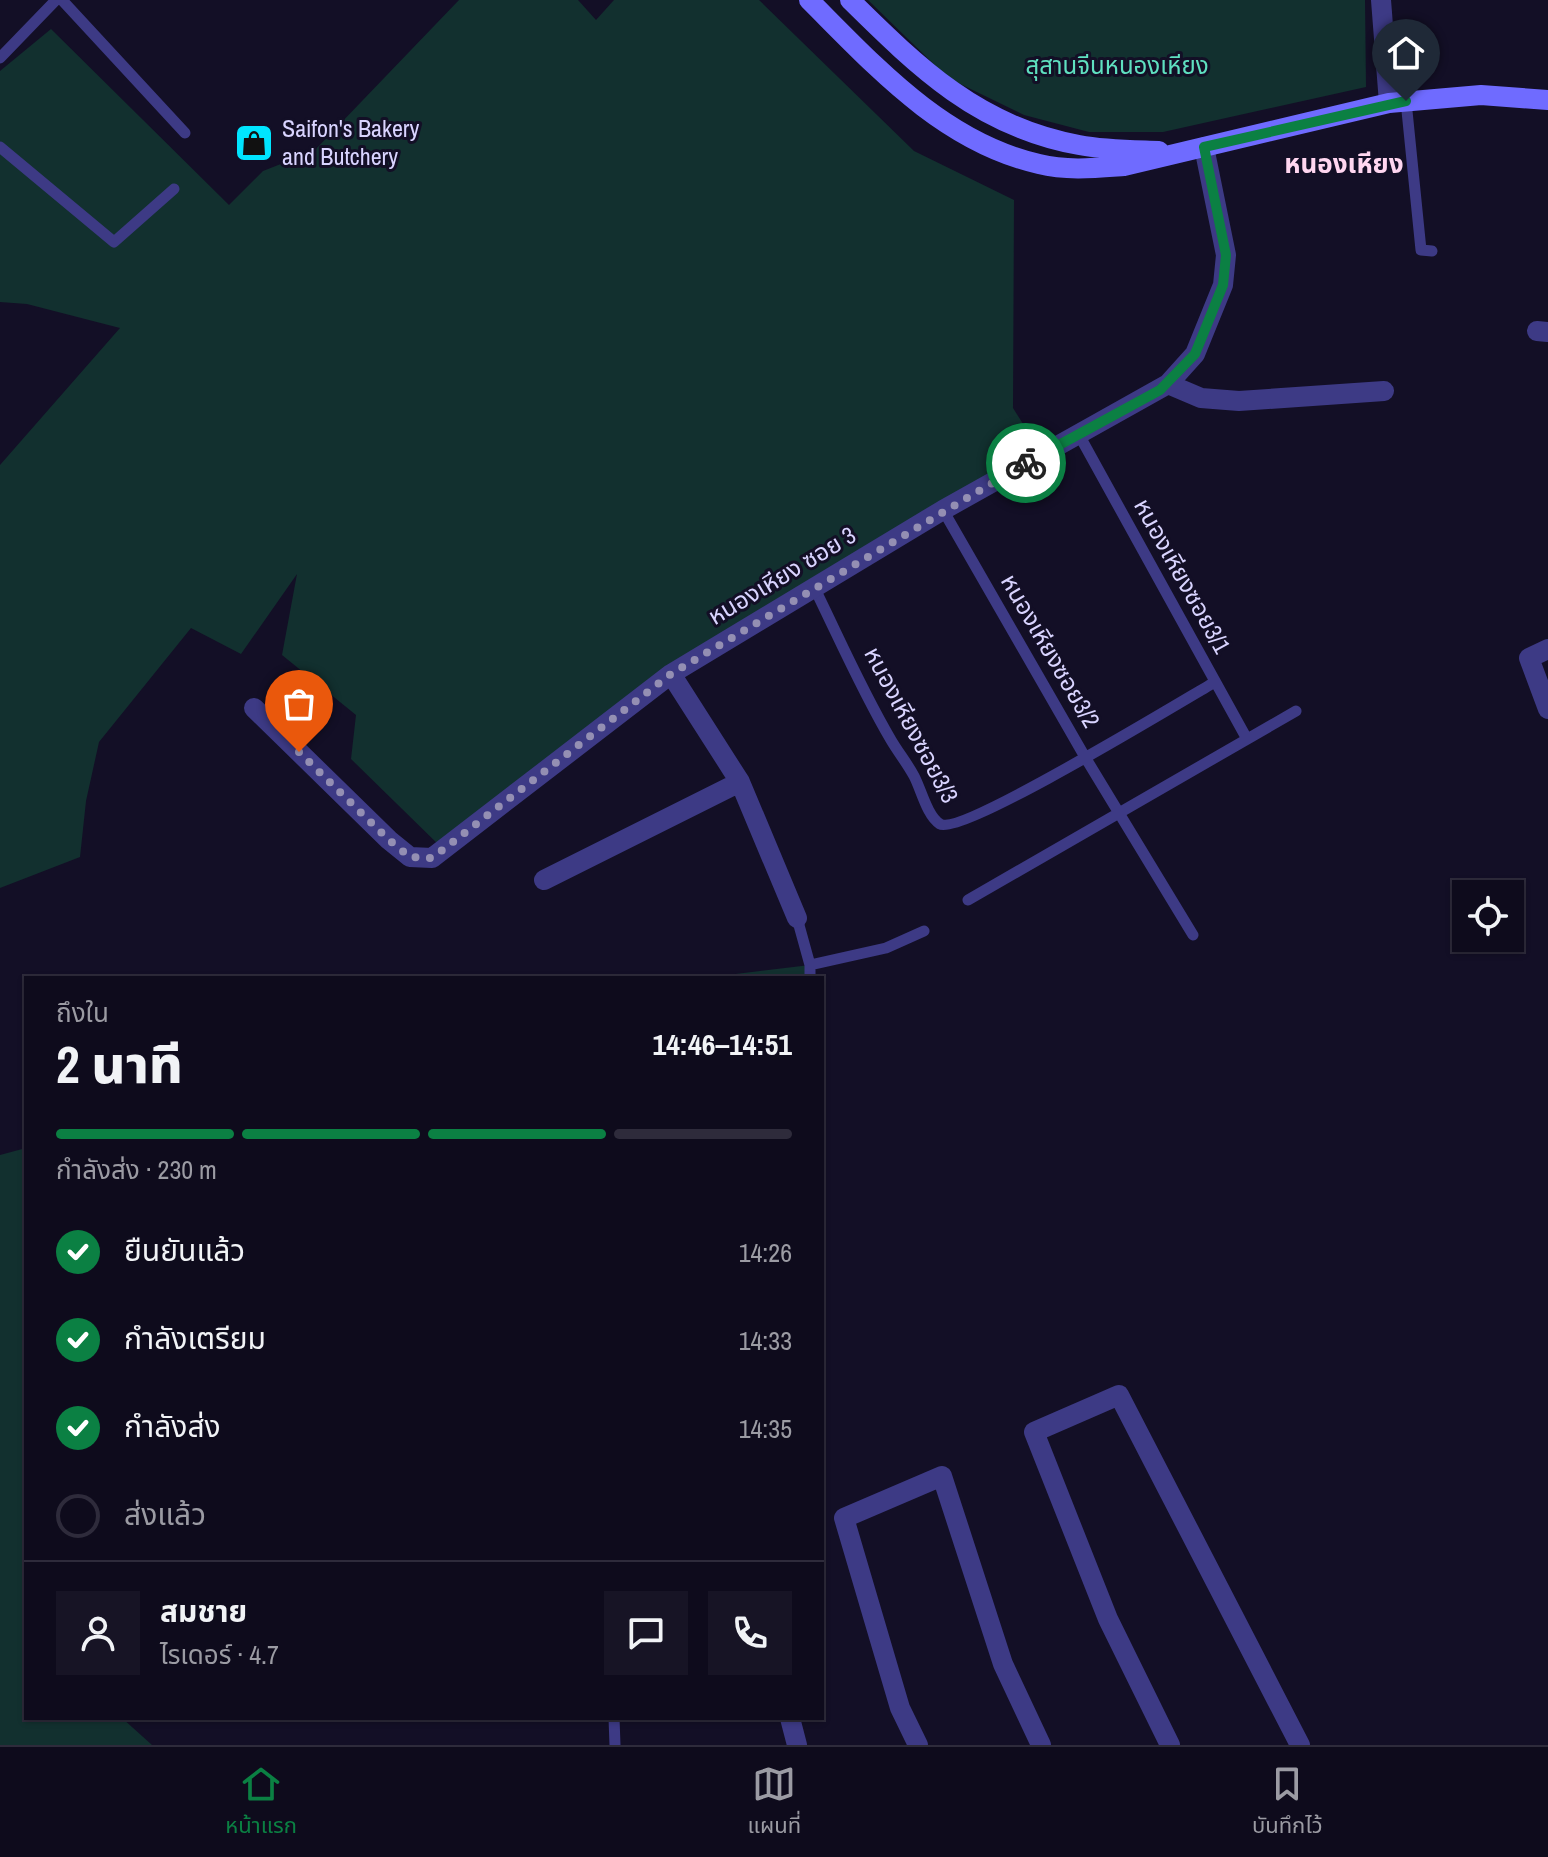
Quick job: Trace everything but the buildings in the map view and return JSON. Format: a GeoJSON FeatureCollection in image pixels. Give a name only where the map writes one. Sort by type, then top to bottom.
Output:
{"type":"FeatureCollection","features":[{"type":"Feature","properties":{"kind":"main road"},"geometry":{"type":"LineString","coordinates":[[809,0],[909,96],[942,121],[993,150],[1040,165],[1081,169],[1124,166],[1397,102],[1481,95],[1548,100]]}},
{"type":"Feature","properties":{"kind":"main road"},"geometry":{"type":"LineString","coordinates":[[850,0],[927,74],[958,97],[1003,120],[1052,139],[1082,146],[1175,152]]}},
{"type":"Feature","properties":{"kind":"main road"},"geometry":{"type":"LineString","coordinates":[[909,96],[927,74]]}},
{"type":"Feature","properties":{"kind":"street"},"geometry":{"type":"LineString","coordinates":[[1381,0],[1397,102]]}},
{"type":"Feature","properties":{"kind":"street","name":"หนองเหียง ซอย 3"},"geometry":{"type":"LineString","coordinates":[[254,708],[389,840],[410,857],[432,858],[671,674],[943,510],[1168,384],[1195,354],[1223,285],[1226,255],[1204,147]]}},
{"type":"Feature","properties":{"kind":"street"},"geometry":{"type":"LineString","coordinates":[[1168,384],[1201,398],[1239,401],[1384,391]]}},
{"type":"Feature","properties":{"kind":"street"},"geometry":{"type":"LineString","coordinates":[[1548,649],[1529,658],[1548,709]]}},
{"type":"Feature","properties":{"kind":"street"},"geometry":{"type":"LineString","coordinates":[[671,674],[740,782],[797,918]]}},
{"type":"Feature","properties":{"kind":"street"},"geometry":{"type":"LineString","coordinates":[[544,880],[740,782]]}},
{"type":"Feature","properties":{"kind":"street"},"geometry":{"type":"LineString","coordinates":[[1170,1745],[1108,1619],[1034,1432],[1119,1395],[1300,1745]]}},
{"type":"Feature","properties":{"kind":"street"},"geometry":{"type":"LineString","coordinates":[[918,1745],[900,1708],[844,1518],[942,1476],[1003,1664],[1041,1745]]}},
{"type":"Feature","properties":{"kind":"street"},"geometry":{"type":"LineString","coordinates":[[791,1720],[797,1745]]}},
{"type":"Feature","properties":{"kind":"lane"},"geometry":{"type":"LineString","coordinates":[[1,54],[59,0],[185,133]]}},
{"type":"Feature","properties":{"kind":"lane"},"geometry":{"type":"LineString","coordinates":[[1397,102],[1421,250],[1432,251]]}},
{"type":"Feature","properties":{"kind":"lane"},"geometry":{"type":"LineString","coordinates":[[0,147],[114,242],[174,189]]}},
{"type":"Feature","properties":{"kind":"lane","name":"หนองเหียงซอย3/1"},"geometry":{"type":"LineString","coordinates":[[1078,433],[1247,739]]}},
{"type":"Feature","properties":{"kind":"lane","name":"หนองเหียงซอย3/2"},"geometry":{"type":"LineString","coordinates":[[943,510],[1085,757],[1193,935]]}},
{"type":"Feature","properties":{"kind":"lane","name":"หนองเหียงซอย3/3"},"geometry":{"type":"LineString","coordinates":[[814,587],[890,739],[914,776],[933,817],[941,824],[950,825],[977,816],[1085,757]]}},
{"type":"Feature","properties":{"kind":"lane"},"geometry":{"type":"LineString","coordinates":[[1085,757],[1215,682]]}},
{"type":"Feature","properties":{"kind":"lane"},"geometry":{"type":"LineString","coordinates":[[968,900],[1296,711]]}},
{"type":"Feature","properties":{"kind":"lane"},"geometry":{"type":"LineString","coordinates":[[797,918],[810,972],[886,948],[924,931]]}},
{"type":"Feature","properties":{"kind":"lane"},"geometry":{"type":"LineString","coordinates":[[614,1720],[615,1745]]}},
{"type":"Feature","properties":{"kind":"green space"},"geometry":{"type":"Polygon","coordinates":[[[459,0],[578,0],[596,20],[614,0],[759,0],[914,151],[1014,200],[1013,408],[1042,454],[657,684],[443,849],[351,759],[356,715],[282,655],[297,574],[241,654],[191,628],[99,742],[86,801],[80,857],[0,888],[0,465],[120,328],[27,304],[0,302],[0,71],[51,29],[229,205],[263,171],[314,151],[459,0]]]}},
{"type":"Feature","properties":{"kind":"green space","name":"สุสานจีนหนองเหียง"},"geometry":{"type":"Polygon","coordinates":[[[868,0],[1365,0],[1366,87],[1163,132],[1089,132],[1024,115],[948,78],[868,0]]]}},
{"type":"Feature","properties":{"kind":"green space"},"geometry":{"type":"Polygon","coordinates":[[[810,965],[807,976],[719,976],[810,965]]]}},
{"type":"Feature","properties":{"kind":"green space"},"geometry":{"type":"Polygon","coordinates":[[[24,1149],[24,1720],[124,1720],[152,1745],[0,1745],[0,1155],[24,1149]]]}},
{"type":"Feature","properties":{"kind":"way so far"},"geometry":{"type":"LineString","coordinates":[[299,752],[410,857],[432,858],[671,674],[1026,463]]}},
{"type":"Feature","properties":{"kind":"place","name":"Saifon's Bakery and Butchery"},"geometry":{"type":"Point","coordinates":[254,143]}},
{"type":"Feature","properties":{"kind":"district","name":"หนองเหียง"},"geometry":{"type":"Point","coordinates":[1344,164]}},
{"type":"Feature","properties":{"kind":"route"},"geometry":{"type":"LineString","coordinates":[[1026,463],[1160,390],[1195,354],[1223,285],[1226,255],[1204,147],[1406,101]]}}]}
